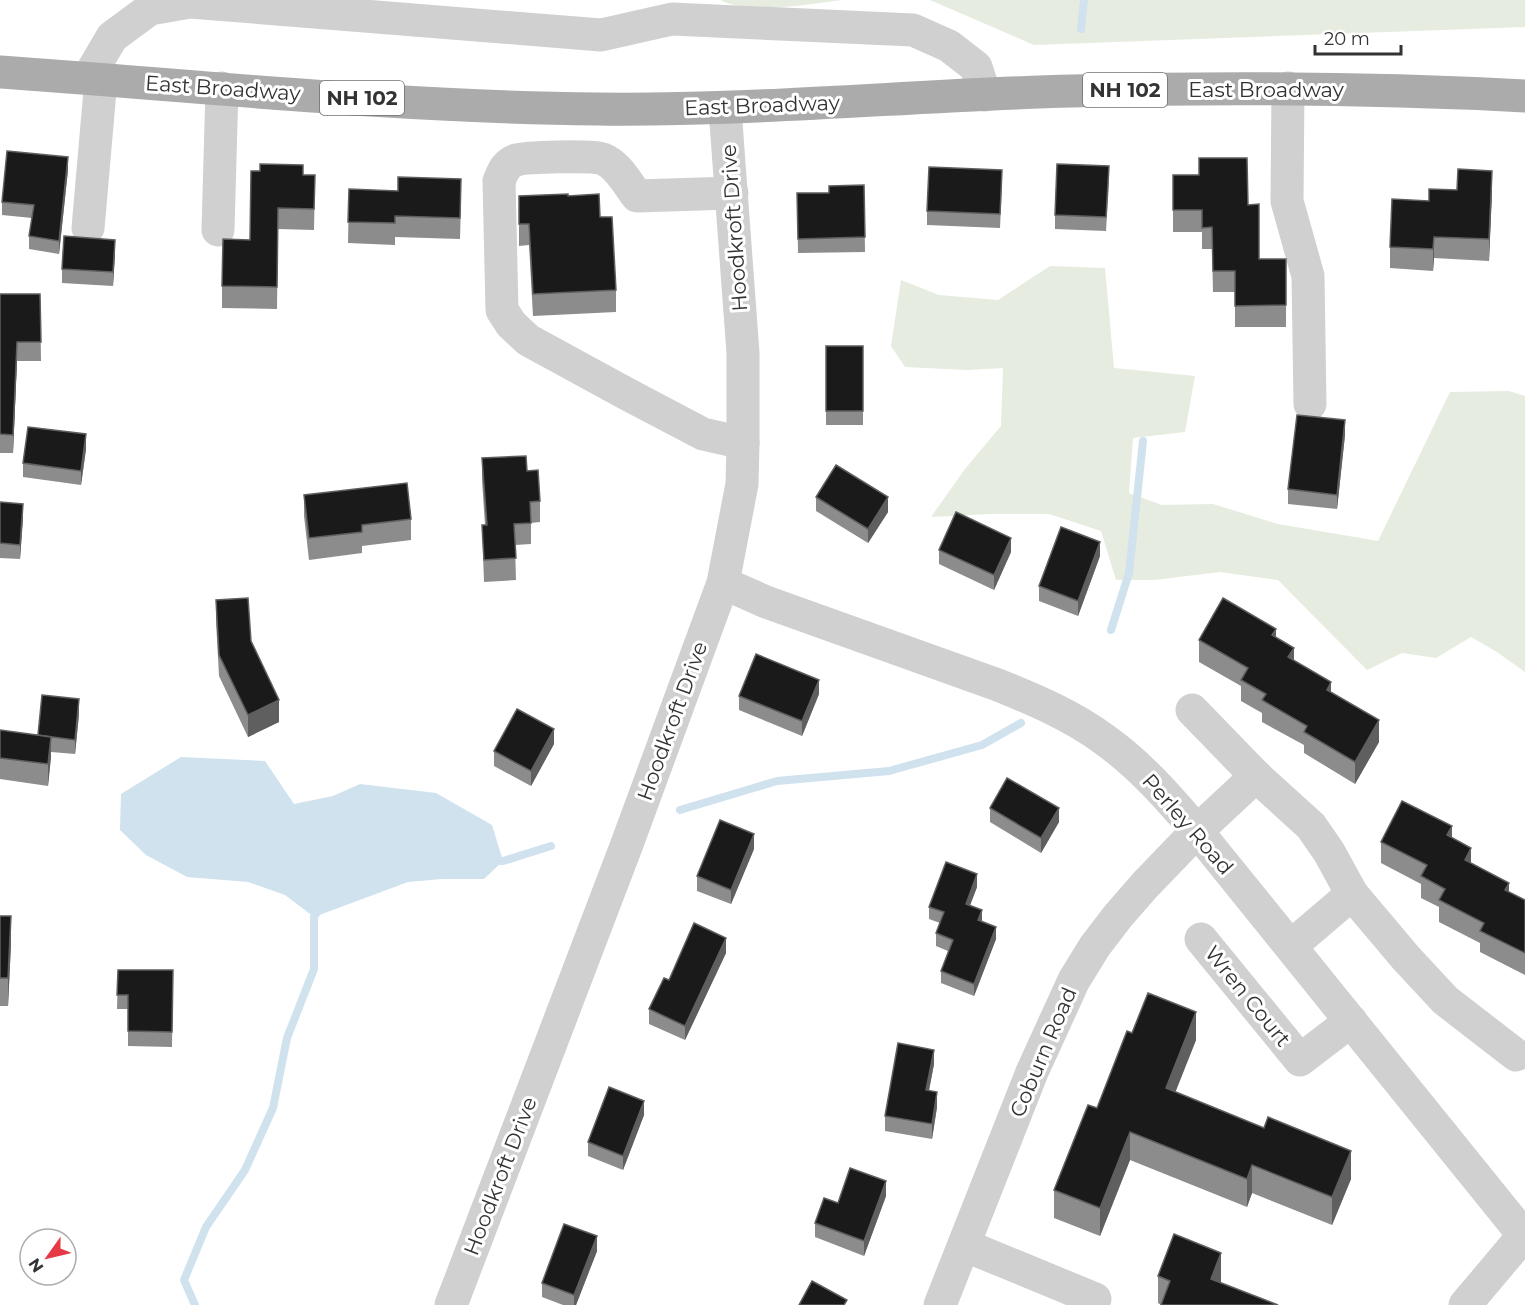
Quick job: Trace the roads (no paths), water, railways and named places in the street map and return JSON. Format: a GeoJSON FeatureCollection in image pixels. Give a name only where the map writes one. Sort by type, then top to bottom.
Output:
{"type":"FeatureCollection","features":[{"type":"Feature","properties":{"kind":"main road","name":"East Broadway"},"geometry":{"type":"LineString","coordinates":[[0,72],[498,106],[598,109],[725,108],[1071,91],[1406,89],[1525,96]]}},
{"type":"Feature","properties":{"kind":"street"},"geometry":{"type":"LineString","coordinates":[[88,228],[94,78],[112,38],[150,9],[179,2],[601,35],[666,10],[913,30],[949,46],[976,68],[985,95]]}},
{"type":"Feature","properties":{"kind":"street"},"geometry":{"type":"LineString","coordinates":[[218,230],[222,88]]}},
{"type":"Feature","properties":{"kind":"street"},"geometry":{"type":"LineString","coordinates":[[1288,88],[1287,201],[1308,276],[1310,404]]}},
{"type":"Feature","properties":{"kind":"street","name":"Hoodkroft Drive"},"geometry":{"type":"LineString","coordinates":[[451,1305],[627,844],[723,583],[742,484],[743,443],[743,353],[725,108]]}},
{"type":"Feature","properties":{"kind":"street"},"geometry":{"type":"LineString","coordinates":[[732,194],[637,196],[615,166],[602,159],[584,156],[516,160],[504,168],[499,181],[502,310],[511,324],[528,340],[703,434],[743,443]]}},
{"type":"Feature","properties":{"kind":"street","name":"Perley Road"},"geometry":{"type":"LineString","coordinates":[[723,583],[766,602],[1034,699],[1104,739],[1132,761],[1165,794],[1292,945],[1524,1236]]}},
{"type":"Feature","properties":{"kind":"street"},"geometry":{"type":"LineString","coordinates":[[1192,710],[1256,776],[1311,826],[1329,852],[1352,894],[1445,1000],[1516,1055]]}},
{"type":"Feature","properties":{"kind":"street","name":"Coburn Road"},"geometry":{"type":"LineString","coordinates":[[940,1305],[1032,1072],[1074,980],[1095,946],[1118,916],[1197,831],[1256,776]]}},
{"type":"Feature","properties":{"kind":"street"},"geometry":{"type":"LineString","coordinates":[[1292,945],[1352,894]]}},
{"type":"Feature","properties":{"kind":"street","name":"Wren Court"},"geometry":{"type":"LineString","coordinates":[[1201,939],[1300,1060],[1351,1021]]}},
{"type":"Feature","properties":{"kind":"street"},"geometry":{"type":"LineString","coordinates":[[1465,1305],[1524,1236]]}},
{"type":"Feature","properties":{"kind":"street"},"geometry":{"type":"LineString","coordinates":[[964,1245],[1095,1299]]}},
{"type":"Feature","properties":{"kind":"water"},"geometry":{"type":"Polygon","coordinates":[[[181,757],[265,761],[294,804],[333,796],[360,784],[436,793],[492,825],[503,861],[484,879],[408,882],[314,917],[285,895],[248,882],[187,877],[146,855],[120,830],[121,794],[181,757]]]}},
{"type":"Feature","properties":{"kind":"waterway"},"geometry":{"type":"LineString","coordinates":[[1081,29],[1084,0]]}},
{"type":"Feature","properties":{"kind":"waterway"},"geometry":{"type":"LineString","coordinates":[[1111,630],[1129,573],[1143,441]]}},
{"type":"Feature","properties":{"kind":"waterway"},"geometry":{"type":"LineString","coordinates":[[680,810],[777,781],[889,771],[982,745],[1021,723]]}},
{"type":"Feature","properties":{"kind":"waterway"},"geometry":{"type":"LineString","coordinates":[[491,861],[503,861],[551,846]]}},
{"type":"Feature","properties":{"kind":"waterway"},"geometry":{"type":"LineString","coordinates":[[195,1305],[184,1280],[206,1227],[245,1170],[273,1108],[287,1038],[314,969],[314,917],[319,909]]}}]}
